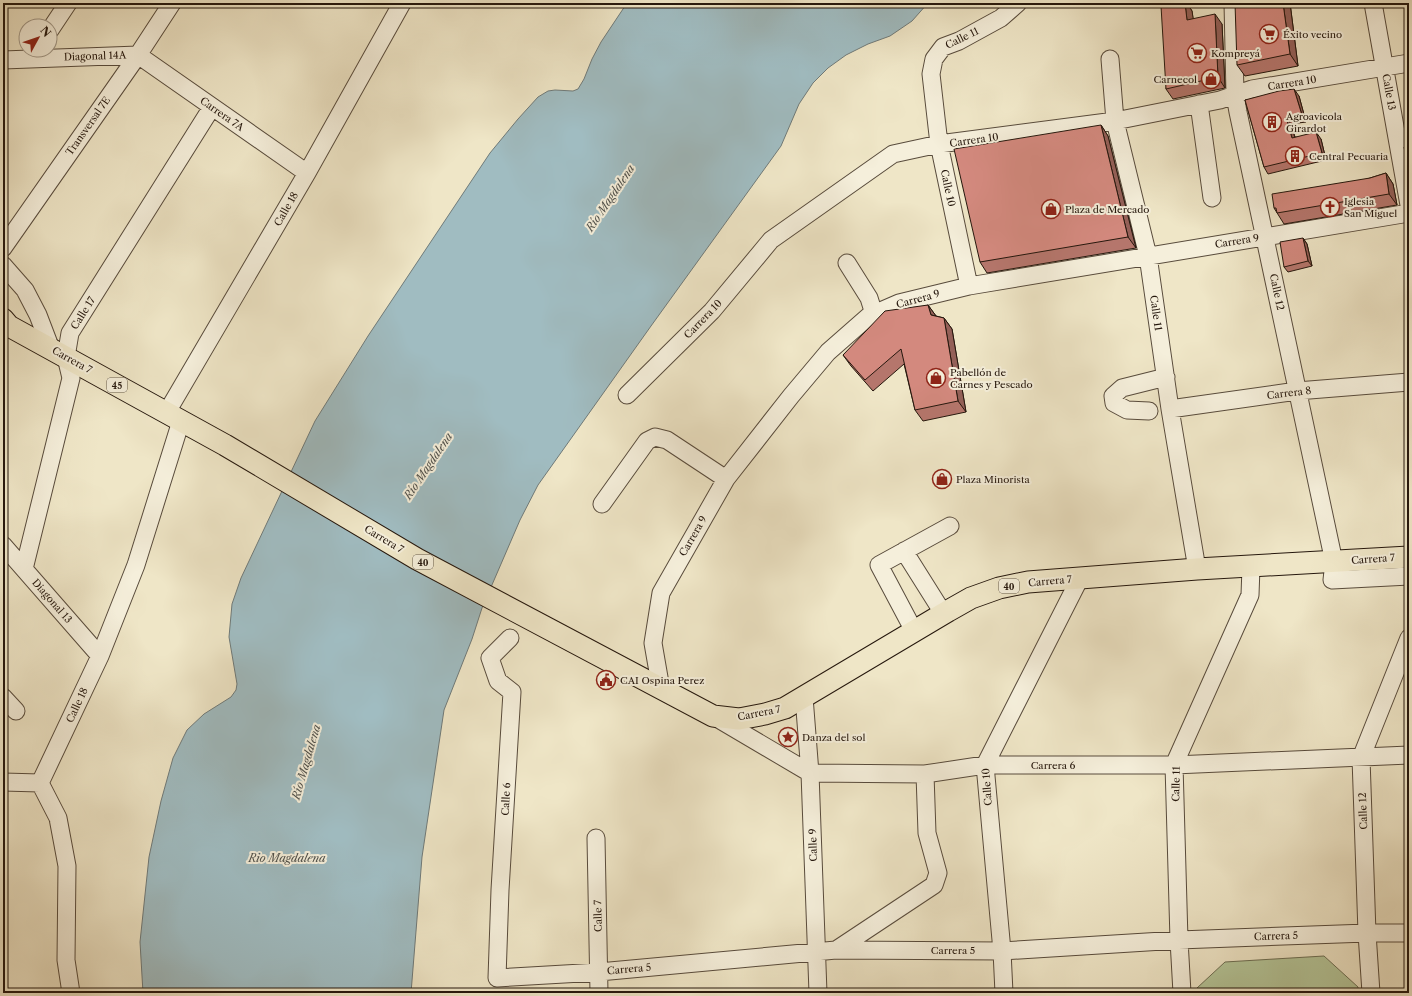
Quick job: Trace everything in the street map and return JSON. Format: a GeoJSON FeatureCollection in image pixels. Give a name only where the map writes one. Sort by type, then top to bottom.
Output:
{"type":"FeatureCollection","features":[{"type":"Feature","properties":{"kind":"main road","name":"Carrera 7"},"geometry":{"type":"LineString","coordinates":[[5,323],[225,445],[417,559],[713,716],[739,719],[785,708],[971,598],[999,588],[1028,582],[1197,569],[1251,567],[1333,571],[1409,557]]}},
{"type":"Feature","properties":{"kind":"street"},"geometry":{"type":"LineString","coordinates":[[58,18],[68,3]]}},
{"type":"Feature","properties":{"kind":"street","name":"Transversal 7E"},"geometry":{"type":"LineString","coordinates":[[3,248],[138,55],[172,3]]}},
{"type":"Feature","properties":{"kind":"street","name":"Calle 18"},"geometry":{"type":"LineString","coordinates":[[40,783],[100,656],[136,564],[174,417],[307,173],[402,3]]}},
{"type":"Feature","properties":{"kind":"street","name":"Calle 11"},"geometry":{"type":"LineString","coordinates":[[933,89],[931,74],[934,59],[943,47],[959,41],[1001,18],[1018,3]]}},
{"type":"Feature","properties":{"kind":"street","name":"Calle 12"},"geometry":{"type":"LineString","coordinates":[[1233,3],[1235,95],[1333,571]]}},
{"type":"Feature","properties":{"kind":"street","name":"Calle 13"},"geometry":{"type":"LineString","coordinates":[[1374,3],[1409,206]]}},
{"type":"Feature","properties":{"kind":"street","name":"Diagonal 14A"},"geometry":{"type":"LineString","coordinates":[[58,54],[138,55]]}},
{"type":"Feature","properties":{"kind":"street","name":"Carrera 7A"},"geometry":{"type":"LineString","coordinates":[[138,55],[307,173]]}},
{"type":"Feature","properties":{"kind":"street","name":"Diagonal 14A"},"geometry":{"type":"LineString","coordinates":[[3,60],[18,57]]}},
{"type":"Feature","properties":{"kind":"street","name":"Calle 11"},"geometry":{"type":"LineString","coordinates":[[1110,59],[1115,120],[1148,256],[1170,409],[1197,569]]}},
{"type":"Feature","properties":{"kind":"street","name":"Carrera 10"},"geometry":{"type":"LineString","coordinates":[[628,395],[712,311],[771,240],[893,154],[939,144],[1115,120],[1220,100],[1252,89],[1409,63]]}},
{"type":"Feature","properties":{"kind":"street","name":"Calle 10"},"geometry":{"type":"LineString","coordinates":[[933,89],[939,144],[969,286]]}},
{"type":"Feature","properties":{"kind":"street"},"geometry":{"type":"LineString","coordinates":[[1199,104],[1212,198]]}},
{"type":"Feature","properties":{"kind":"street","name":"Calle 17"},"geometry":{"type":"LineString","coordinates":[[24,569],[71,378],[58,353],[212,108]]}},
{"type":"Feature","properties":{"kind":"street","name":"Carrera 9"},"geometry":{"type":"LineString","coordinates":[[661,689],[653,643],[661,592],[726,480],[791,396],[828,352],[869,316],[899,303],[969,286],[1409,213]]}},
{"type":"Feature","properties":{"kind":"street"},"geometry":{"type":"LineString","coordinates":[[847,263],[869,298],[874,314]]}},
{"type":"Feature","properties":{"kind":"street"},"geometry":{"type":"LineString","coordinates":[[3,265],[26,290],[58,353]]}},
{"type":"Feature","properties":{"kind":"street"},"geometry":{"type":"LineString","coordinates":[[1150,411],[1127,410],[1114,403],[1113,396],[1122,388],[1166,377]]}},
{"type":"Feature","properties":{"kind":"street","name":"Carrera 8"},"geometry":{"type":"LineString","coordinates":[[1170,409],[1297,391],[1409,382]]}},
{"type":"Feature","properties":{"kind":"street"},"geometry":{"type":"LineString","coordinates":[[602,504],[647,441],[655,437],[668,440],[726,480]]}},
{"type":"Feature","properties":{"kind":"street"},"geometry":{"type":"LineString","coordinates":[[914,631],[879,565],[950,526]]}},
{"type":"Feature","properties":{"kind":"street","name":"Diagonal 13"},"geometry":{"type":"LineString","coordinates":[[3,545],[100,656]]}},
{"type":"Feature","properties":{"kind":"street"},"geometry":{"type":"LineString","coordinates":[[904,551],[943,614]]}},
{"type":"Feature","properties":{"kind":"street","name":"Calle 11"},"geometry":{"type":"LineString","coordinates":[[1182,993],[1174,765],[1250,595],[1251,567]]}},
{"type":"Feature","properties":{"kind":"street","name":"Carrera 7"},"geometry":{"type":"LineString","coordinates":[[1333,571],[1409,576]]}},
{"type":"Feature","properties":{"kind":"street","name":"Calle 10"},"geometry":{"type":"LineString","coordinates":[[1004,993],[1002,951],[985,765],[1080,578]]}},
{"type":"Feature","properties":{"kind":"street","name":"Calle 6"},"geometry":{"type":"LineString","coordinates":[[497,978],[500,890],[512,692],[498,681],[490,658],[510,638]]}},
{"type":"Feature","properties":{"kind":"street","name":"Calle 12"},"geometry":{"type":"LineString","coordinates":[[1371,993],[1367,933],[1361,758],[1409,638]]}},
{"type":"Feature","properties":{"kind":"street"},"geometry":{"type":"LineString","coordinates":[[3,697],[16,711]]}},
{"type":"Feature","properties":{"kind":"street","name":"Calle 9"},"geometry":{"type":"LineString","coordinates":[[804,697],[810,773],[818,993]]}},
{"type":"Feature","properties":{"kind":"street","name":"Carrera 6"},"geometry":{"type":"LineString","coordinates":[[713,716],[810,773],[926,774],[985,765],[1174,765],[1409,755]]}},
{"type":"Feature","properties":{"kind":"street"},"geometry":{"type":"LineString","coordinates":[[836,950],[934,886],[938,872],[927,833],[926,774]]}},
{"type":"Feature","properties":{"kind":"street"},"geometry":{"type":"LineString","coordinates":[[3,782],[40,783],[58,818],[67,866],[66,960],[70,993]]}},
{"type":"Feature","properties":{"kind":"street","name":"Calle 7"},"geometry":{"type":"LineString","coordinates":[[596,838],[599,993]]}},
{"type":"Feature","properties":{"kind":"street","name":"Carrera 5"},"geometry":{"type":"LineString","coordinates":[[497,978],[599,972],[836,950],[1002,951],[1179,940],[1367,933],[1409,933]]}},
{"type":"Feature","properties":{"kind":"green space"},"geometry":{"type":"Polygon","coordinates":[[[1324,956],[1358,987],[1358,993],[1197,993],[1197,988],[1225,962],[1324,956]]]}},
{"type":"Feature","properties":{"kind":"water","name":"Rio Magdalena"},"geometry":{"type":"Polygon","coordinates":[[[627,3],[928,3],[912,21],[890,36],[868,44],[846,55],[828,68],[813,83],[799,104],[781,146],[538,485],[520,520],[482,608],[472,639],[444,710],[422,857],[411,993],[143,993],[140,942],[149,857],[161,801],[173,758],[187,730],[204,714],[231,697],[236,690],[237,684],[229,637],[232,604],[241,578],[315,421],[368,336],[490,153],[538,97],[548,91],[573,91],[578,89],[601,42],[627,3]]]}},
{"type":"Feature","properties":{"kind":"building","name":"Kompreyá"},"geometry":{"type":"Polygon","coordinates":[[[1174,3],[1185,3],[1187,20],[1215,14],[1218,77],[1166,89],[1161,6],[1174,3]]]}},
{"type":"Feature","properties":{"kind":"building","name":"Éxito vecino"},"geometry":{"type":"Polygon","coordinates":[[[1235,3],[1283,3],[1290,54],[1237,65],[1235,3]]]}},
{"type":"Feature","properties":{"kind":"building"},"geometry":{"type":"Polygon","coordinates":[[[1294,89],[1302,115],[1286,117],[1292,138],[1316,132],[1322,153],[1264,167],[1245,100],[1279,91],[1294,89]]]}},
{"type":"Feature","properties":{"kind":"building","name":"Plaza de Mercado"},"geometry":{"type":"Polygon","coordinates":[[[1101,125],[1128,237],[980,262],[954,149],[1101,125]]]}},
{"type":"Feature","properties":{"kind":"building"},"geometry":{"type":"Polygon","coordinates":[[[1409,146],[1409,175],[1404,147],[1409,146]]]}},
{"type":"Feature","properties":{"kind":"building"},"geometry":{"type":"Polygon","coordinates":[[[1386,173],[1389,194],[1277,213],[1276,208],[1274,208],[1272,194],[1370,178],[1386,173]]]}},
{"type":"Feature","properties":{"kind":"building"},"geometry":{"type":"Polygon","coordinates":[[[1303,238],[1308,261],[1284,267],[1280,242],[1303,238]]]}},
{"type":"Feature","properties":{"kind":"building","name":"Pabellón de Carnes y Pescado"},"geometry":{"type":"Polygon","coordinates":[[[928,305],[931,315],[944,318],[958,401],[915,410],[901,349],[865,380],[843,355],[885,311],[928,305]]]}},
{"type":"Feature","properties":{"kind":"place","name":"Éxito vecino"},"geometry":{"type":"Point","coordinates":[1269,34]}},
{"type":"Feature","properties":{"kind":"place","name":"Kompreyá"},"geometry":{"type":"Point","coordinates":[1197,53]}},
{"type":"Feature","properties":{"kind":"place","name":"Carnecol"},"geometry":{"type":"Point","coordinates":[1211,79]}},
{"type":"Feature","properties":{"kind":"place","name":"Agroavicola Girardot"},"geometry":{"type":"Point","coordinates":[1272,122]}},
{"type":"Feature","properties":{"kind":"place","name":"Central Pecuaria"},"geometry":{"type":"Point","coordinates":[1295,156]}},
{"type":"Feature","properties":{"kind":"place","name":"Iglesia San Miguel"},"geometry":{"type":"Point","coordinates":[1330,207]}},
{"type":"Feature","properties":{"kind":"place","name":"Plaza de Mercado"},"geometry":{"type":"Point","coordinates":[1051,209]}},
{"type":"Feature","properties":{"kind":"place","name":"Pabellón de Carnes y Pescado"},"geometry":{"type":"Point","coordinates":[936,378]}},
{"type":"Feature","properties":{"kind":"place","name":"Plaza Minorista"},"geometry":{"type":"Point","coordinates":[942,479]}},
{"type":"Feature","properties":{"kind":"place","name":"CAI Ospina Perez"},"geometry":{"type":"Point","coordinates":[606,680]}},
{"type":"Feature","properties":{"kind":"place","name":"Danza del sol"},"geometry":{"type":"Point","coordinates":[788,737]}},
{"type":"Feature","properties":{"kind":"water label","name":"Río Magdalena"},"geometry":{"type":"Point","coordinates":[610,198]}},
{"type":"Feature","properties":{"kind":"water label","name":"Río Magdalena"},"geometry":{"type":"Point","coordinates":[428,466]}},
{"type":"Feature","properties":{"kind":"water label","name":"Río Magdalena"},"geometry":{"type":"Point","coordinates":[306,762]}}]}
